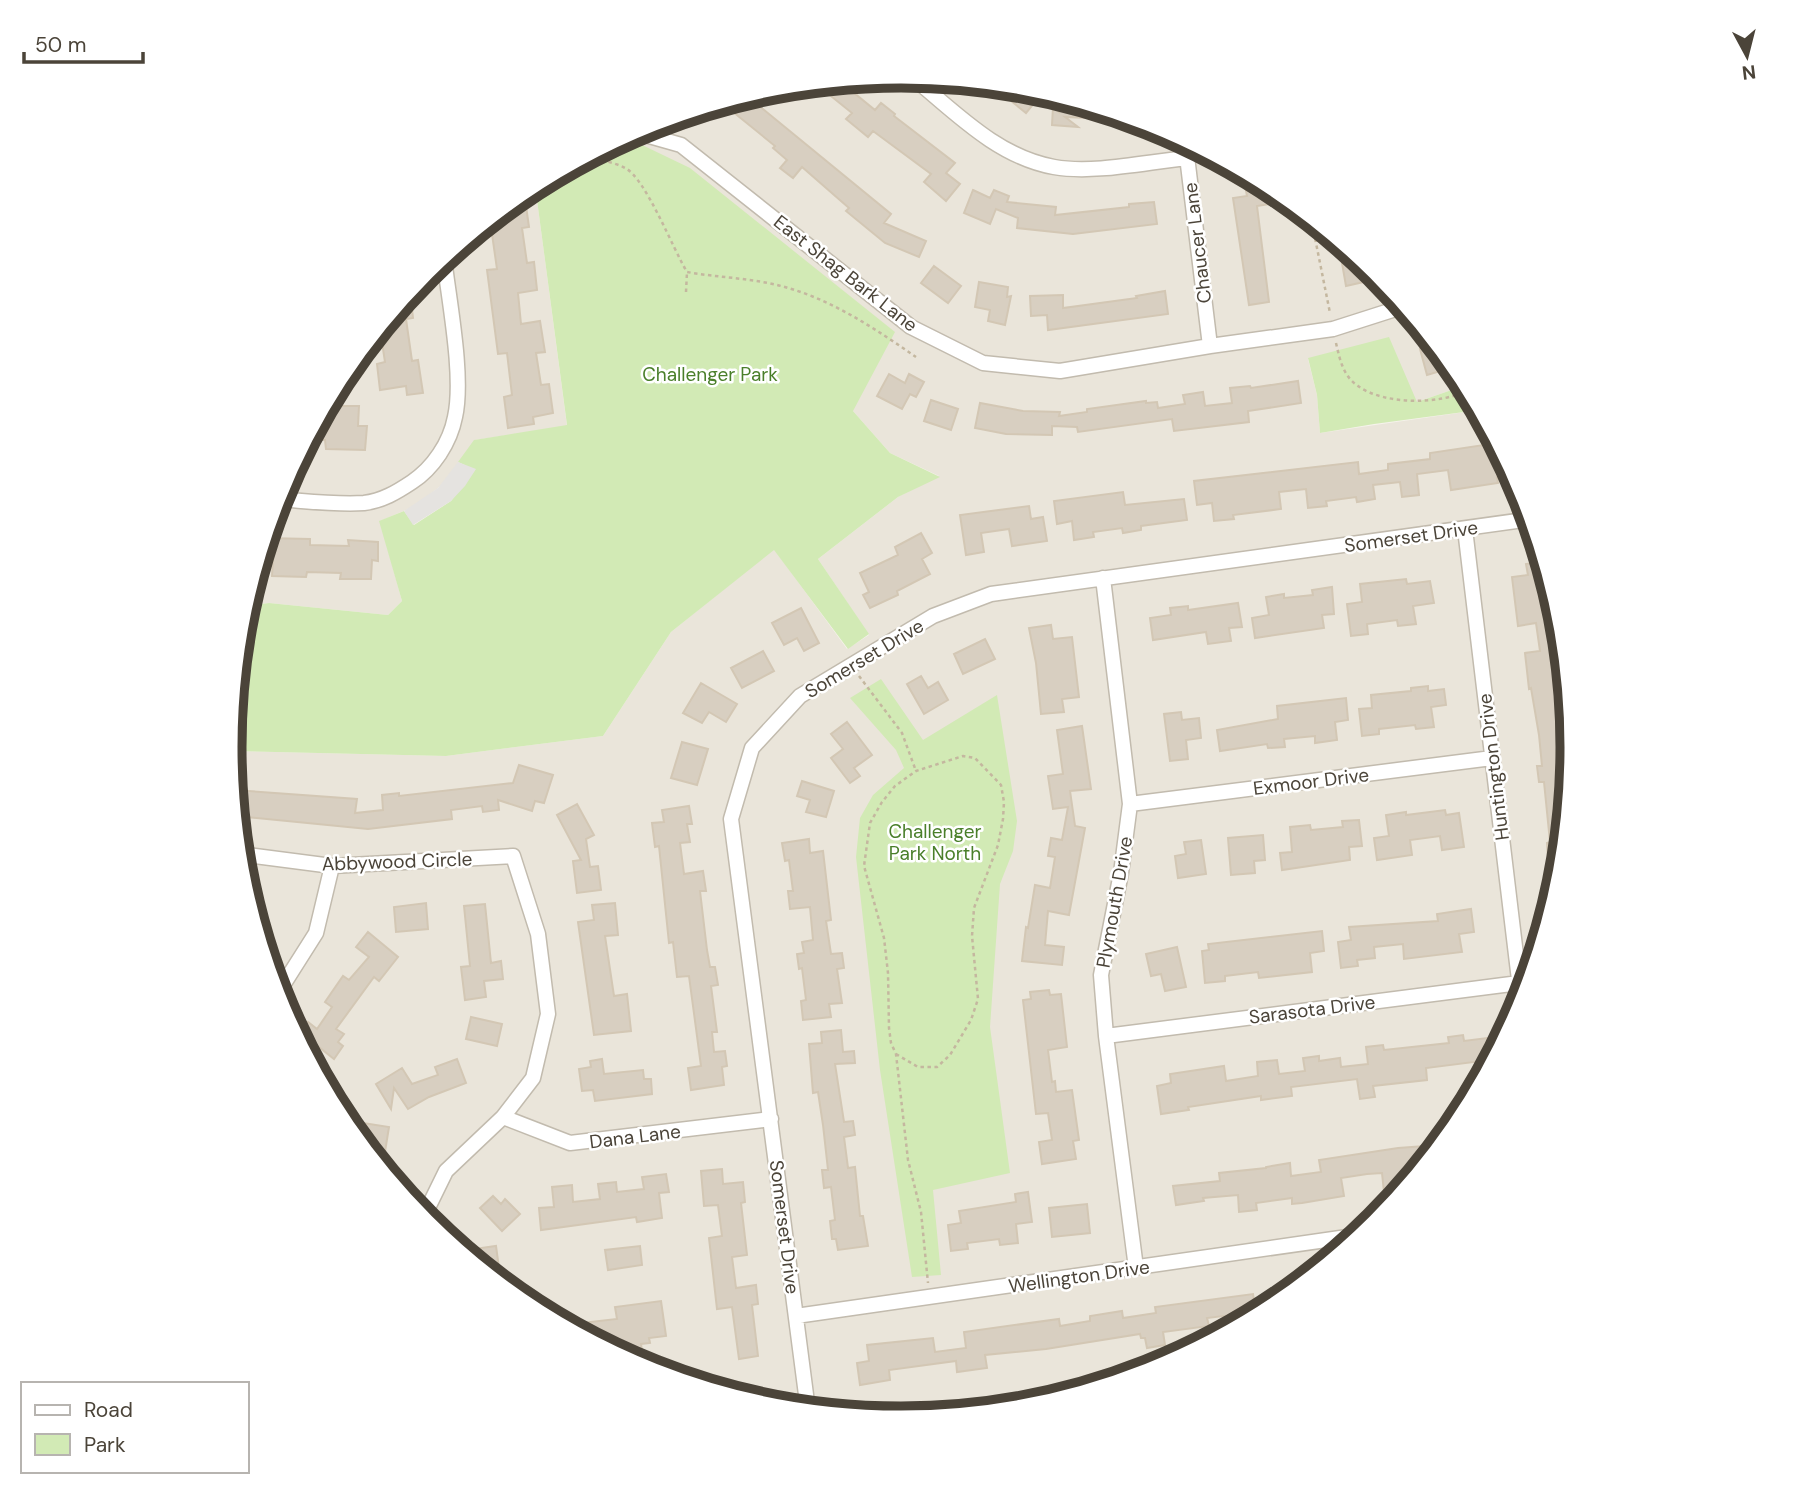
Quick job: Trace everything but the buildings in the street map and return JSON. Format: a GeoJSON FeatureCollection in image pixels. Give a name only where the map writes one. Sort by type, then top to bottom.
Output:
{"type":"FeatureCollection","features":[{"type":"Feature","properties":{"kind":"street"},"geometry":{"type":"LineString","coordinates":[[926,89],[978,132],[1007,151],[1033,162],[1054,167],[1090,168],[1187,158]]}},
{"type":"Feature","properties":{"kind":"street","name":"East Shag Bark Lane"},"geometry":{"type":"LineString","coordinates":[[652,137],[681,145],[911,327],[983,363],[1060,371],[1333,329],[1395,309]]}},
{"type":"Feature","properties":{"kind":"street","name":"Chaucer Lane"},"geometry":{"type":"LineString","coordinates":[[1186,153],[1210,346]]}},
{"type":"Feature","properties":{"kind":"street"},"geometry":{"type":"LineString","coordinates":[[290,500],[364,503],[385,498],[426,473],[439,455],[455,418],[457,399],[457,373],[445,271]]}},
{"type":"Feature","properties":{"kind":"street","name":"Somerset Drive"},"geometry":{"type":"LineString","coordinates":[[807,1400],[731,819],[752,748],[800,695],[933,616],[991,594],[1521,521]]}},
{"type":"Feature","properties":{"kind":"street","name":"Huntington Drive"},"geometry":{"type":"LineString","coordinates":[[1465,529],[1519,979]]}},
{"type":"Feature","properties":{"kind":"street","name":"Plymouth Drive"},"geometry":{"type":"LineString","coordinates":[[1103,578],[1130,804],[1121,873],[1101,975],[1106,1036],[1136,1268]]}},
{"type":"Feature","properties":{"kind":"street","name":"Exmoor Drive"},"geometry":{"type":"LineString","coordinates":[[1130,804],[1492,758]]}},
{"type":"Feature","properties":{"kind":"street","name":"Abbywood Circle"},"geometry":{"type":"LineString","coordinates":[[252,856],[332,866],[513,856],[538,934],[548,1014],[533,1078],[503,1117]]}},
{"type":"Feature","properties":{"kind":"street"},"geometry":{"type":"LineString","coordinates":[[285,981],[316,933],[332,866]]}},
{"type":"Feature","properties":{"kind":"street","name":"Sarasota Drive"},"geometry":{"type":"LineString","coordinates":[[1106,1036],[1517,983]]}},
{"type":"Feature","properties":{"kind":"street"},"geometry":{"type":"LineString","coordinates":[[429,1206],[446,1171],[503,1117]]}},
{"type":"Feature","properties":{"kind":"street","name":"Dana Lane"},"geometry":{"type":"LineString","coordinates":[[503,1117],[570,1143],[771,1119]]}},
{"type":"Feature","properties":{"kind":"street","name":"Wellington Drive"},"geometry":{"type":"LineString","coordinates":[[796,1316],[1343,1237]]}},
{"type":"Feature","properties":{"kind":"path"},"geometry":{"type":"LineString","coordinates":[[601,161],[627,168],[642,185],[687,272],[686,292]]}},
{"type":"Feature","properties":{"kind":"path"},"geometry":{"type":"LineString","coordinates":[[1314,233],[1341,367],[1357,386],[1382,397],[1417,402],[1458,394]]}},
{"type":"Feature","properties":{"kind":"path"},"geometry":{"type":"LineString","coordinates":[[687,272],[789,288],[877,330],[916,357]]}},
{"type":"Feature","properties":{"kind":"path"},"geometry":{"type":"LineString","coordinates":[[852,664],[902,733],[916,771]]}},
{"type":"Feature","properties":{"kind":"path"},"geometry":{"type":"LineString","coordinates":[[896,1054],[918,1067],[937,1067],[950,1055],[971,1020],[978,999],[972,936],[974,908],[998,845],[1004,802],[1001,785],[975,758],[963,756],[916,771],[895,786],[870,823],[863,866],[884,938],[889,1028],[896,1054],[908,1160],[921,1212],[930,1297]]}},
{"type":"Feature","properties":{"kind":"shaded area"},"geometry":{"type":"Polygon","coordinates":[[[858,89],[945,89],[988,93],[1030,100],[1113,122],[1193,156],[1268,199],[1336,251],[1397,312],[1455,389],[1417,402],[1308,359],[1317,395],[1320,433],[1469,411],[1511,495],[1539,576],[1548,618],[1560,704],[1561,747],[1560,790],[1548,876],[1539,918],[1511,999],[1473,1077],[1450,1113],[1425,1148],[1368,1213],[1336,1243],[1268,1295],[1231,1318],[1154,1356],[1113,1372],[1050,1389],[934,1405],[902,1406],[815,1401],[773,1394],[690,1372],[649,1356],[572,1318],[535,1295],[467,1243],[435,1213],[378,1148],[353,1113],[330,1077],[292,999],[264,918],[255,876],[243,790],[242,751],[446,756],[603,736],[671,632],[774,549],[847,649],[869,635],[818,559],[898,497],[939,476],[890,453],[853,411],[638,143],[690,122],[731,110],[815,93],[858,89]]]}},
{"type":"Feature","properties":{"kind":"shaded area"},"geometry":{"type":"Polygon","coordinates":[[[537,198],[567,426],[475,440],[438,488],[413,507],[380,521],[402,601],[388,615],[269,603],[258,604],[264,576],[292,495],[330,417],[353,381],[378,346],[435,281],[500,224],[537,198]]]}},
{"type":"Feature","properties":{"kind":"shaded area"},"geometry":{"type":"Polygon","coordinates":[[[458,462],[476,469],[465,486],[451,501],[413,525],[404,511],[438,488],[458,462]]]}},
{"type":"Feature","properties":{"kind":"green space","name":"Challenger Park"},"geometry":{"type":"Polygon","coordinates":[[[638,143],[690,168],[895,332],[853,411],[890,453],[940,477],[898,497],[818,559],[869,634],[848,649],[774,550],[671,632],[603,736],[446,756],[242,751],[243,704],[258,604],[269,603],[388,615],[402,601],[379,521],[404,511],[414,525],[451,501],[475,470],[458,462],[474,440],[567,425],[537,198],[572,176],[638,143]]]}},
{"type":"Feature","properties":{"kind":"green space"},"geometry":{"type":"Polygon","coordinates":[[[1389,337],[1417,402],[1455,389],[1469,411],[1320,433],[1317,395],[1308,358],[1389,337]]]}},
{"type":"Feature","properties":{"kind":"green space","name":"Challenger Park North"},"geometry":{"type":"Polygon","coordinates":[[[881,679],[923,740],[997,695],[1017,821],[1013,851],[1000,884],[990,1027],[1010,1173],[933,1190],[941,1275],[912,1277],[880,1070],[856,857],[860,818],[873,795],[904,768],[896,750],[850,698],[881,679]]]}}]}
